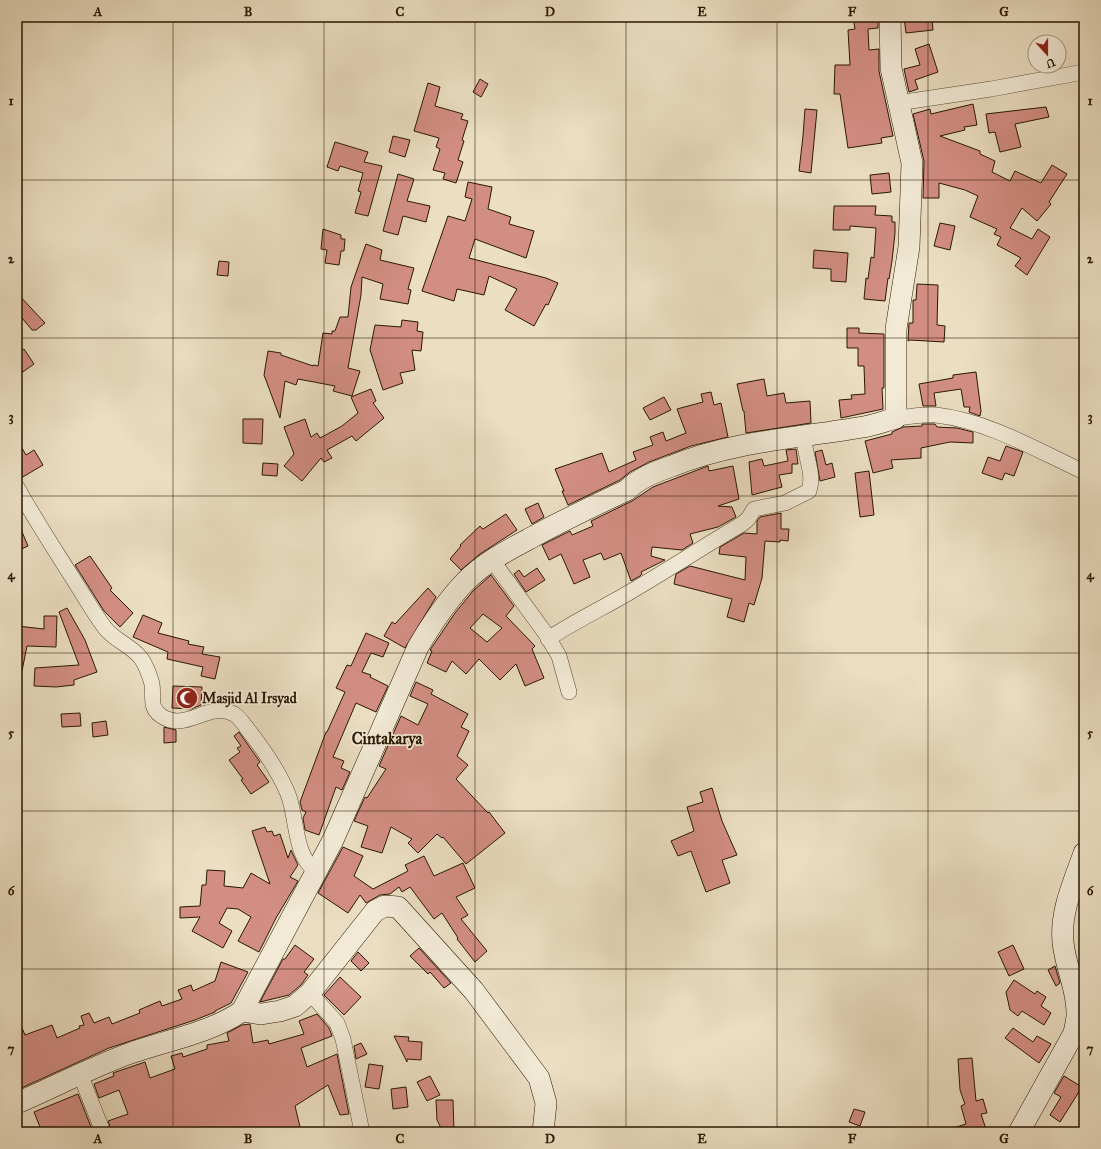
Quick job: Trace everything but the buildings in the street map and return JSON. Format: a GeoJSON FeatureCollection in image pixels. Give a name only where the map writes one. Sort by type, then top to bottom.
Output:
{"type":"FeatureCollection","features":[{"type":"Feature","properties":{"kind":"street"},"geometry":{"type":"LineString","coordinates":[[890,17],[891,68],[912,164],[909,247],[896,329],[896,418]]}},
{"type":"Feature","properties":{"kind":"street"},"geometry":{"type":"LineString","coordinates":[[898,103],[991,89],[1084,72]]}},
{"type":"Feature","properties":{"kind":"street"},"geometry":{"type":"LineString","coordinates":[[17,1103],[80,1074],[142,1049],[205,1029],[231,1018],[242,1011],[333,840],[418,647],[432,624],[461,586],[492,560],[548,528],[626,490],[635,482],[658,471],[713,451],[753,443],[874,425],[896,418],[934,415],[977,424],[1084,472]]}},
{"type":"Feature","properties":{"kind":"street"},"geometry":{"type":"LineString","coordinates":[[548,639],[573,623],[630,592],[701,547],[742,524],[754,509],[785,503],[810,491],[813,480],[804,446],[804,436]]}},
{"type":"Feature","properties":{"kind":"street"},"geometry":{"type":"LineString","coordinates":[[17,487],[34,517],[106,629],[140,657],[149,674],[152,685],[152,704],[157,713],[169,721],[185,721],[214,711],[226,711],[235,715],[247,728],[280,778],[288,794],[298,842],[310,867],[316,872]]}},
{"type":"Feature","properties":{"kind":"street"},"geometry":{"type":"LineString","coordinates":[[492,560],[548,639],[558,656],[570,692]]}},
{"type":"Feature","properties":{"kind":"street"},"geometry":{"type":"LineString","coordinates":[[1019,1132],[1074,1033],[1077,1015],[1076,1000],[1063,944],[1062,929],[1066,908],[1084,853]]}},
{"type":"Feature","properties":{"kind":"street"},"geometry":{"type":"LineString","coordinates":[[242,1011],[261,1014],[280,1011],[295,1006],[310,993],[375,911],[386,906],[398,907],[474,991],[538,1078],[546,1102],[542,1132]]}},
{"type":"Feature","properties":{"kind":"street"},"geometry":{"type":"LineString","coordinates":[[310,993],[337,1023],[343,1039],[362,1132]]}},
{"type":"Feature","properties":{"kind":"street"},"geometry":{"type":"LineString","coordinates":[[80,1074],[103,1132]]}},
{"type":"Feature","properties":{"kind":"place","name":"Masjid Al Irsyad"},"geometry":{"type":"Point","coordinates":[187,698]}},
{"type":"Feature","properties":{"kind":"district","name":"Cintakarya"},"geometry":{"type":"Point","coordinates":[387,738]}}]}
